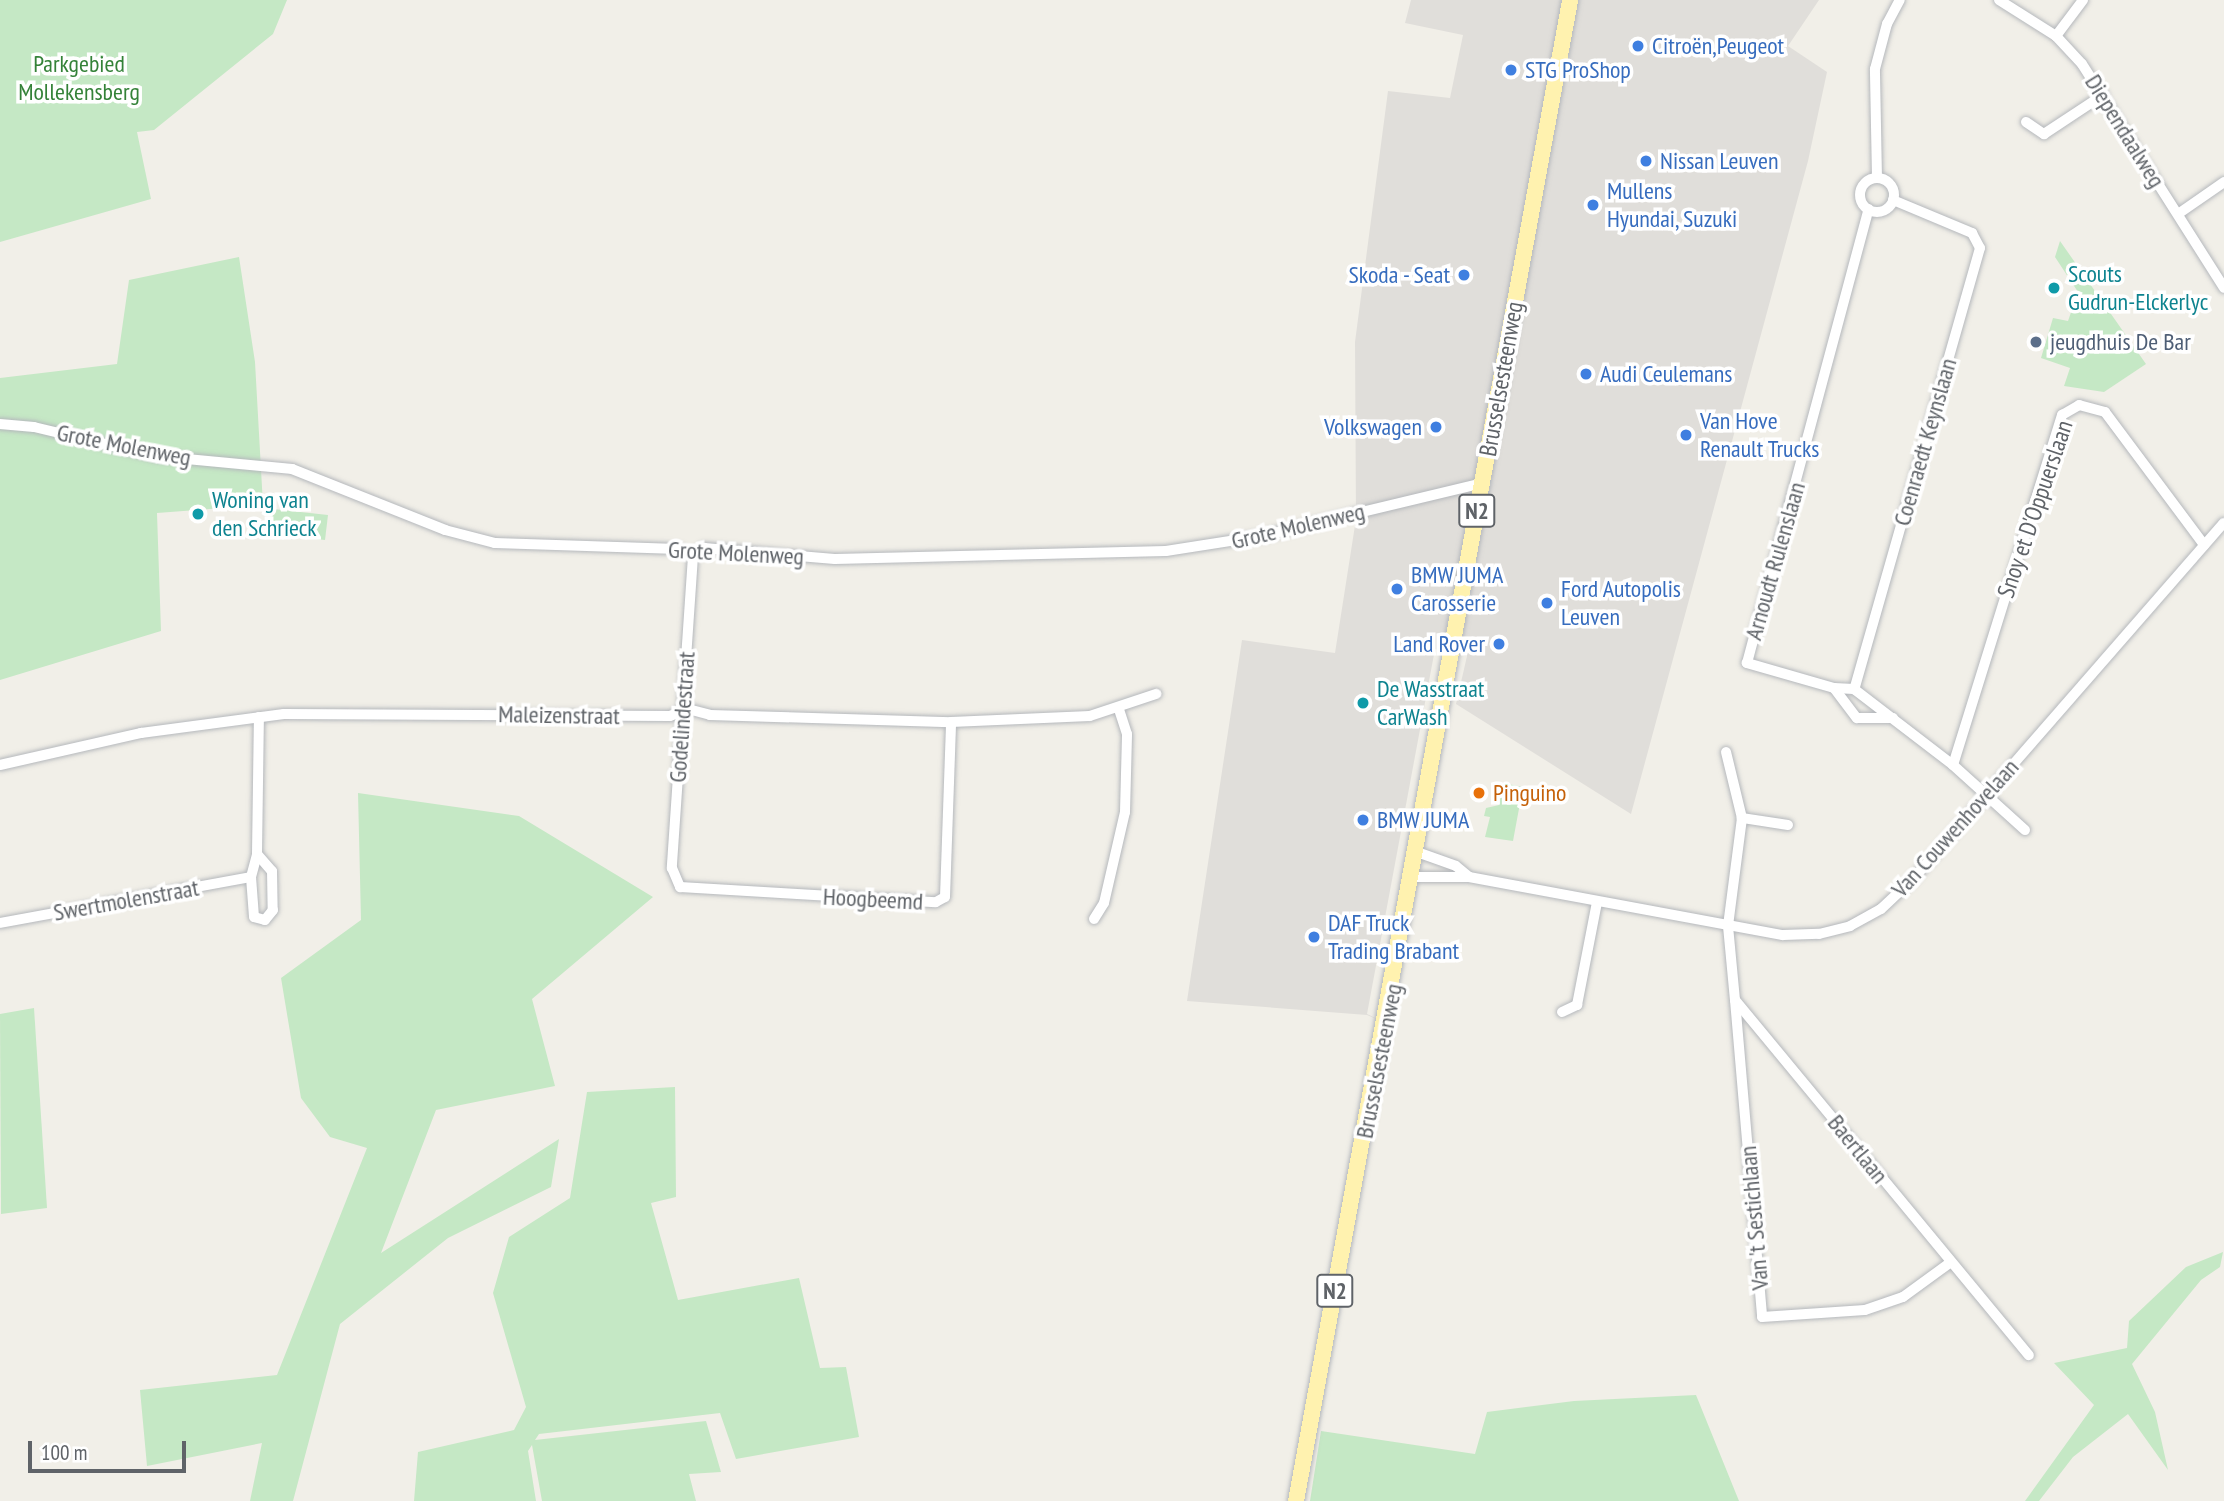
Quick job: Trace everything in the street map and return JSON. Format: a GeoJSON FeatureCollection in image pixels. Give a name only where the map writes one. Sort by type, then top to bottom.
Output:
{"type":"FeatureCollection","features":[{"type":"Feature","properties":{"kind":"main road","name":"Brusselsesteenweg"},"geometry":{"type":"LineString","coordinates":[[1296,1501],[1413,877],[1570,0]]}},
{"type":"Feature","properties":{"kind":"street","name":"Arnoudt Rulenslaan"},"geometry":{"type":"LineString","coordinates":[[1854,689],[1834,688],[1747,663],[1869,209],[1861,201],[1861,190],[1877,178],[1875,69],[1887,24],[1900,0]]}},
{"type":"Feature","properties":{"kind":"street","name":"Diependaalweg"},"geometry":{"type":"LineString","coordinates":[[1999,0],[2056,36],[2103,95],[2224,288]]}},
{"type":"Feature","properties":{"kind":"street"},"geometry":{"type":"LineString","coordinates":[[2056,36],[2083,0]]}},
{"type":"Feature","properties":{"kind":"street"},"geometry":{"type":"LineString","coordinates":[[2026,122],[2044,134],[2103,95]]}},
{"type":"Feature","properties":{"kind":"street"},"geometry":{"type":"LineString","coordinates":[[1869,209],[1883,211],[1893,200],[1891,185],[1877,178]]}},
{"type":"Feature","properties":{"kind":"street"},"geometry":{"type":"LineString","coordinates":[[2178,214],[2224,182]]}},
{"type":"Feature","properties":{"kind":"street","name":"Coenraedt Keynslaan"},"geometry":{"type":"LineString","coordinates":[[1854,689],[1980,248],[1972,233],[1893,200]]}},
{"type":"Feature","properties":{"kind":"street","name":"Snoy et D'Oppuerslaan"},"geometry":{"type":"LineString","coordinates":[[1953,765],[2062,415],[2079,405],[2105,412],[2204,545]]}},
{"type":"Feature","properties":{"kind":"street","name":"Grote Molenweg"},"geometry":{"type":"LineString","coordinates":[[0,424],[34,427],[155,456],[292,469],[445,530],[495,543],[678,550],[693,556],[704,548],[835,559],[1166,551],[1262,536],[1482,483]]}},
{"type":"Feature","properties":{"kind":"street","name":"Van Couwenhovelaan"},"geometry":{"type":"LineString","coordinates":[[1413,877],[1469,877],[1783,935],[1819,934],[1850,926],[1881,909],[1914,878],[2224,523]]}},
{"type":"Feature","properties":{"kind":"street","name":"Godelindestraat"},"geometry":{"type":"LineString","coordinates":[[673,878],[678,723],[683,709],[693,556]]}},
{"type":"Feature","properties":{"kind":"street"},"geometry":{"type":"LineString","coordinates":[[1834,688],[1857,718],[1893,718]]}},
{"type":"Feature","properties":{"kind":"street"},"geometry":{"type":"LineString","coordinates":[[1854,689],[1953,765],[2025,830]]}},
{"type":"Feature","properties":{"kind":"street","name":"Maleizenstraat"},"geometry":{"type":"LineString","coordinates":[[0,765],[141,733],[259,717],[670,716],[683,709],[710,715],[951,722],[1090,716],[1119,710],[1156,694]]}},
{"type":"Feature","properties":{"kind":"street"},"geometry":{"type":"LineString","coordinates":[[1094,919],[1104,904],[1125,812],[1127,734],[1119,710]]}},
{"type":"Feature","properties":{"kind":"street"},"geometry":{"type":"LineString","coordinates":[[257,854],[272,871],[273,910],[265,920],[254,917],[251,877],[257,854],[259,717]]}},
{"type":"Feature","properties":{"kind":"street","name":"Hoogbeemd"},"geometry":{"type":"LineString","coordinates":[[673,878],[680,887],[692,890],[936,901],[945,897],[951,722]]}},
{"type":"Feature","properties":{"kind":"street"},"geometry":{"type":"LineString","coordinates":[[1726,752],[1742,818],[1728,926],[1735,1000]]}},
{"type":"Feature","properties":{"kind":"street"},"geometry":{"type":"LineString","coordinates":[[1742,818],[1788,825]]}},
{"type":"Feature","properties":{"kind":"street","name":"Van Couwenhovelaan"},"geometry":{"type":"LineString","coordinates":[[1417,852],[1456,866],[1469,877]]}},
{"type":"Feature","properties":{"kind":"street","name":"Swertmolenstraat"},"geometry":{"type":"LineString","coordinates":[[0,923],[251,877]]}},
{"type":"Feature","properties":{"kind":"street"},"geometry":{"type":"LineString","coordinates":[[1562,1012],[1577,1005],[1597,902]]}},
{"type":"Feature","properties":{"kind":"street","name":"Baertlaan"},"geometry":{"type":"LineString","coordinates":[[1735,1000],[2029,1355]]}},
{"type":"Feature","properties":{"kind":"street","name":"Van 't Sestichlaan"},"geometry":{"type":"LineString","coordinates":[[1735,1000],[1762,1317],[1865,1310],[1903,1297],[1951,1262]]}},
{"type":"Feature","properties":{"kind":"shaded area"},"geometry":{"type":"Polygon","coordinates":[[[1411,0],[1819,0],[1788,46],[1827,72],[1808,161],[1631,814],[1456,704],[1467,656],[1435,649],[1367,1014],[1386,1023],[1367,1015],[1187,1001],[1242,640],[1335,653],[1356,519],[1355,342],[1388,91],[1450,98],[1463,35],[1405,23],[1411,0]]]}},
{"type":"Feature","properties":{"kind":"green space","name":"Parkgebied Mollekensberg"},"geometry":{"type":"Polygon","coordinates":[[[0,0],[287,0],[273,34],[154,130],[137,132],[151,199],[0,242],[0,0]]]}},
{"type":"Feature","properties":{"kind":"green space"},"geometry":{"type":"Polygon","coordinates":[[[2060,241],[2146,364],[2104,392],[2064,386],[2070,368],[2041,358],[2053,318],[2068,321],[2078,292],[2055,257],[2060,241]]]}},
{"type":"Feature","properties":{"kind":"green space"},"geometry":{"type":"Polygon","coordinates":[[[239,257],[255,362],[263,505],[157,513],[161,631],[0,680],[0,378],[117,364],[129,280],[239,257]]]}},
{"type":"Feature","properties":{"kind":"green space"},"geometry":{"type":"Polygon","coordinates":[[[273,509],[328,515],[325,540],[271,534],[273,509]]]}},
{"type":"Feature","properties":{"kind":"green space"},"geometry":{"type":"Polygon","coordinates":[[[1503,783],[1523,787],[1513,841],[1485,837],[1490,817],[1484,816],[1486,808],[1499,805],[1503,783]]]}},
{"type":"Feature","properties":{"kind":"green space"},"geometry":{"type":"Polygon","coordinates":[[[358,793],[519,816],[653,897],[532,999],[555,1086],[436,1110],[381,1253],[559,1139],[551,1187],[448,1238],[340,1324],[293,1501],[250,1501],[262,1443],[147,1466],[140,1390],[277,1375],[367,1148],[330,1137],[301,1098],[281,978],[361,920],[358,793]]]}},
{"type":"Feature","properties":{"kind":"green space"},"geometry":{"type":"Polygon","coordinates":[[[34,1008],[47,1208],[1,1214],[0,1014],[34,1008]]]}},
{"type":"Feature","properties":{"kind":"green space"},"geometry":{"type":"Polygon","coordinates":[[[675,1087],[676,1197],[651,1203],[678,1300],[799,1278],[820,1368],[846,1367],[859,1437],[736,1459],[720,1413],[539,1434],[535,1440],[706,1421],[721,1472],[689,1474],[696,1501],[542,1501],[532,1445],[528,1451],[536,1501],[414,1501],[418,1452],[514,1430],[526,1407],[493,1293],[509,1237],[570,1198],[587,1092],[675,1087]]]}},
{"type":"Feature","properties":{"kind":"green space"},"geometry":{"type":"Polygon","coordinates":[[[2223,1252],[2220,1267],[2201,1280],[2132,1364],[2155,1412],[2168,1470],[2128,1414],[2073,1457],[2039,1501],[2025,1501],[2094,1405],[2054,1363],[2127,1348],[2129,1321],[2186,1267],[2223,1252]]]}},
{"type":"Feature","properties":{"kind":"green space"},"geometry":{"type":"Polygon","coordinates":[[[1696,1395],[1739,1501],[1310,1501],[1321,1431],[1475,1454],[1487,1412],[1574,1401],[1696,1395]]]}},
{"type":"Feature","properties":{"kind":"place","name":"Citroën,Peugeot"},"geometry":{"type":"Point","coordinates":[1638,46]}},
{"type":"Feature","properties":{"kind":"place","name":"STG ProShop"},"geometry":{"type":"Point","coordinates":[1511,70]}},
{"type":"Feature","properties":{"kind":"place","name":"Nissan Leuven"},"geometry":{"type":"Point","coordinates":[1646,161]}},
{"type":"Feature","properties":{"kind":"place","name":"Mullens Hyundai, Suzuki"},"geometry":{"type":"Point","coordinates":[1593,205]}},
{"type":"Feature","properties":{"kind":"place","name":"Skoda - Seat"},"geometry":{"type":"Point","coordinates":[1464,275]}},
{"type":"Feature","properties":{"kind":"place","name":"Scouts Gudrun-Elckerlyc"},"geometry":{"type":"Point","coordinates":[2054,288]}},
{"type":"Feature","properties":{"kind":"place","name":"jeugdhuis De Bar"},"geometry":{"type":"Point","coordinates":[2036,342]}},
{"type":"Feature","properties":{"kind":"place","name":"Audi Ceulemans"},"geometry":{"type":"Point","coordinates":[1586,374]}},
{"type":"Feature","properties":{"kind":"place","name":"Volkswagen"},"geometry":{"type":"Point","coordinates":[1436,427]}},
{"type":"Feature","properties":{"kind":"place","name":"Van Hove Renault Trucks"},"geometry":{"type":"Point","coordinates":[1686,435]}},
{"type":"Feature","properties":{"kind":"place","name":"Woning van den Schrieck"},"geometry":{"type":"Point","coordinates":[198,514]}},
{"type":"Feature","properties":{"kind":"place","name":"BMW JUMA Carosserie"},"geometry":{"type":"Point","coordinates":[1397,589]}},
{"type":"Feature","properties":{"kind":"place","name":"Ford Autopolis Leuven"},"geometry":{"type":"Point","coordinates":[1547,603]}},
{"type":"Feature","properties":{"kind":"place","name":"Land Rover"},"geometry":{"type":"Point","coordinates":[1499,644]}},
{"type":"Feature","properties":{"kind":"place","name":"De Wasstraat CarWash"},"geometry":{"type":"Point","coordinates":[1363,703]}},
{"type":"Feature","properties":{"kind":"place","name":"Pinguino"},"geometry":{"type":"Point","coordinates":[1479,793]}},
{"type":"Feature","properties":{"kind":"place","name":"BMW JUMA"},"geometry":{"type":"Point","coordinates":[1363,820]}},
{"type":"Feature","properties":{"kind":"place","name":"DAF Truck Trading Brabant"},"geometry":{"type":"Point","coordinates":[1314,937]}}]}
